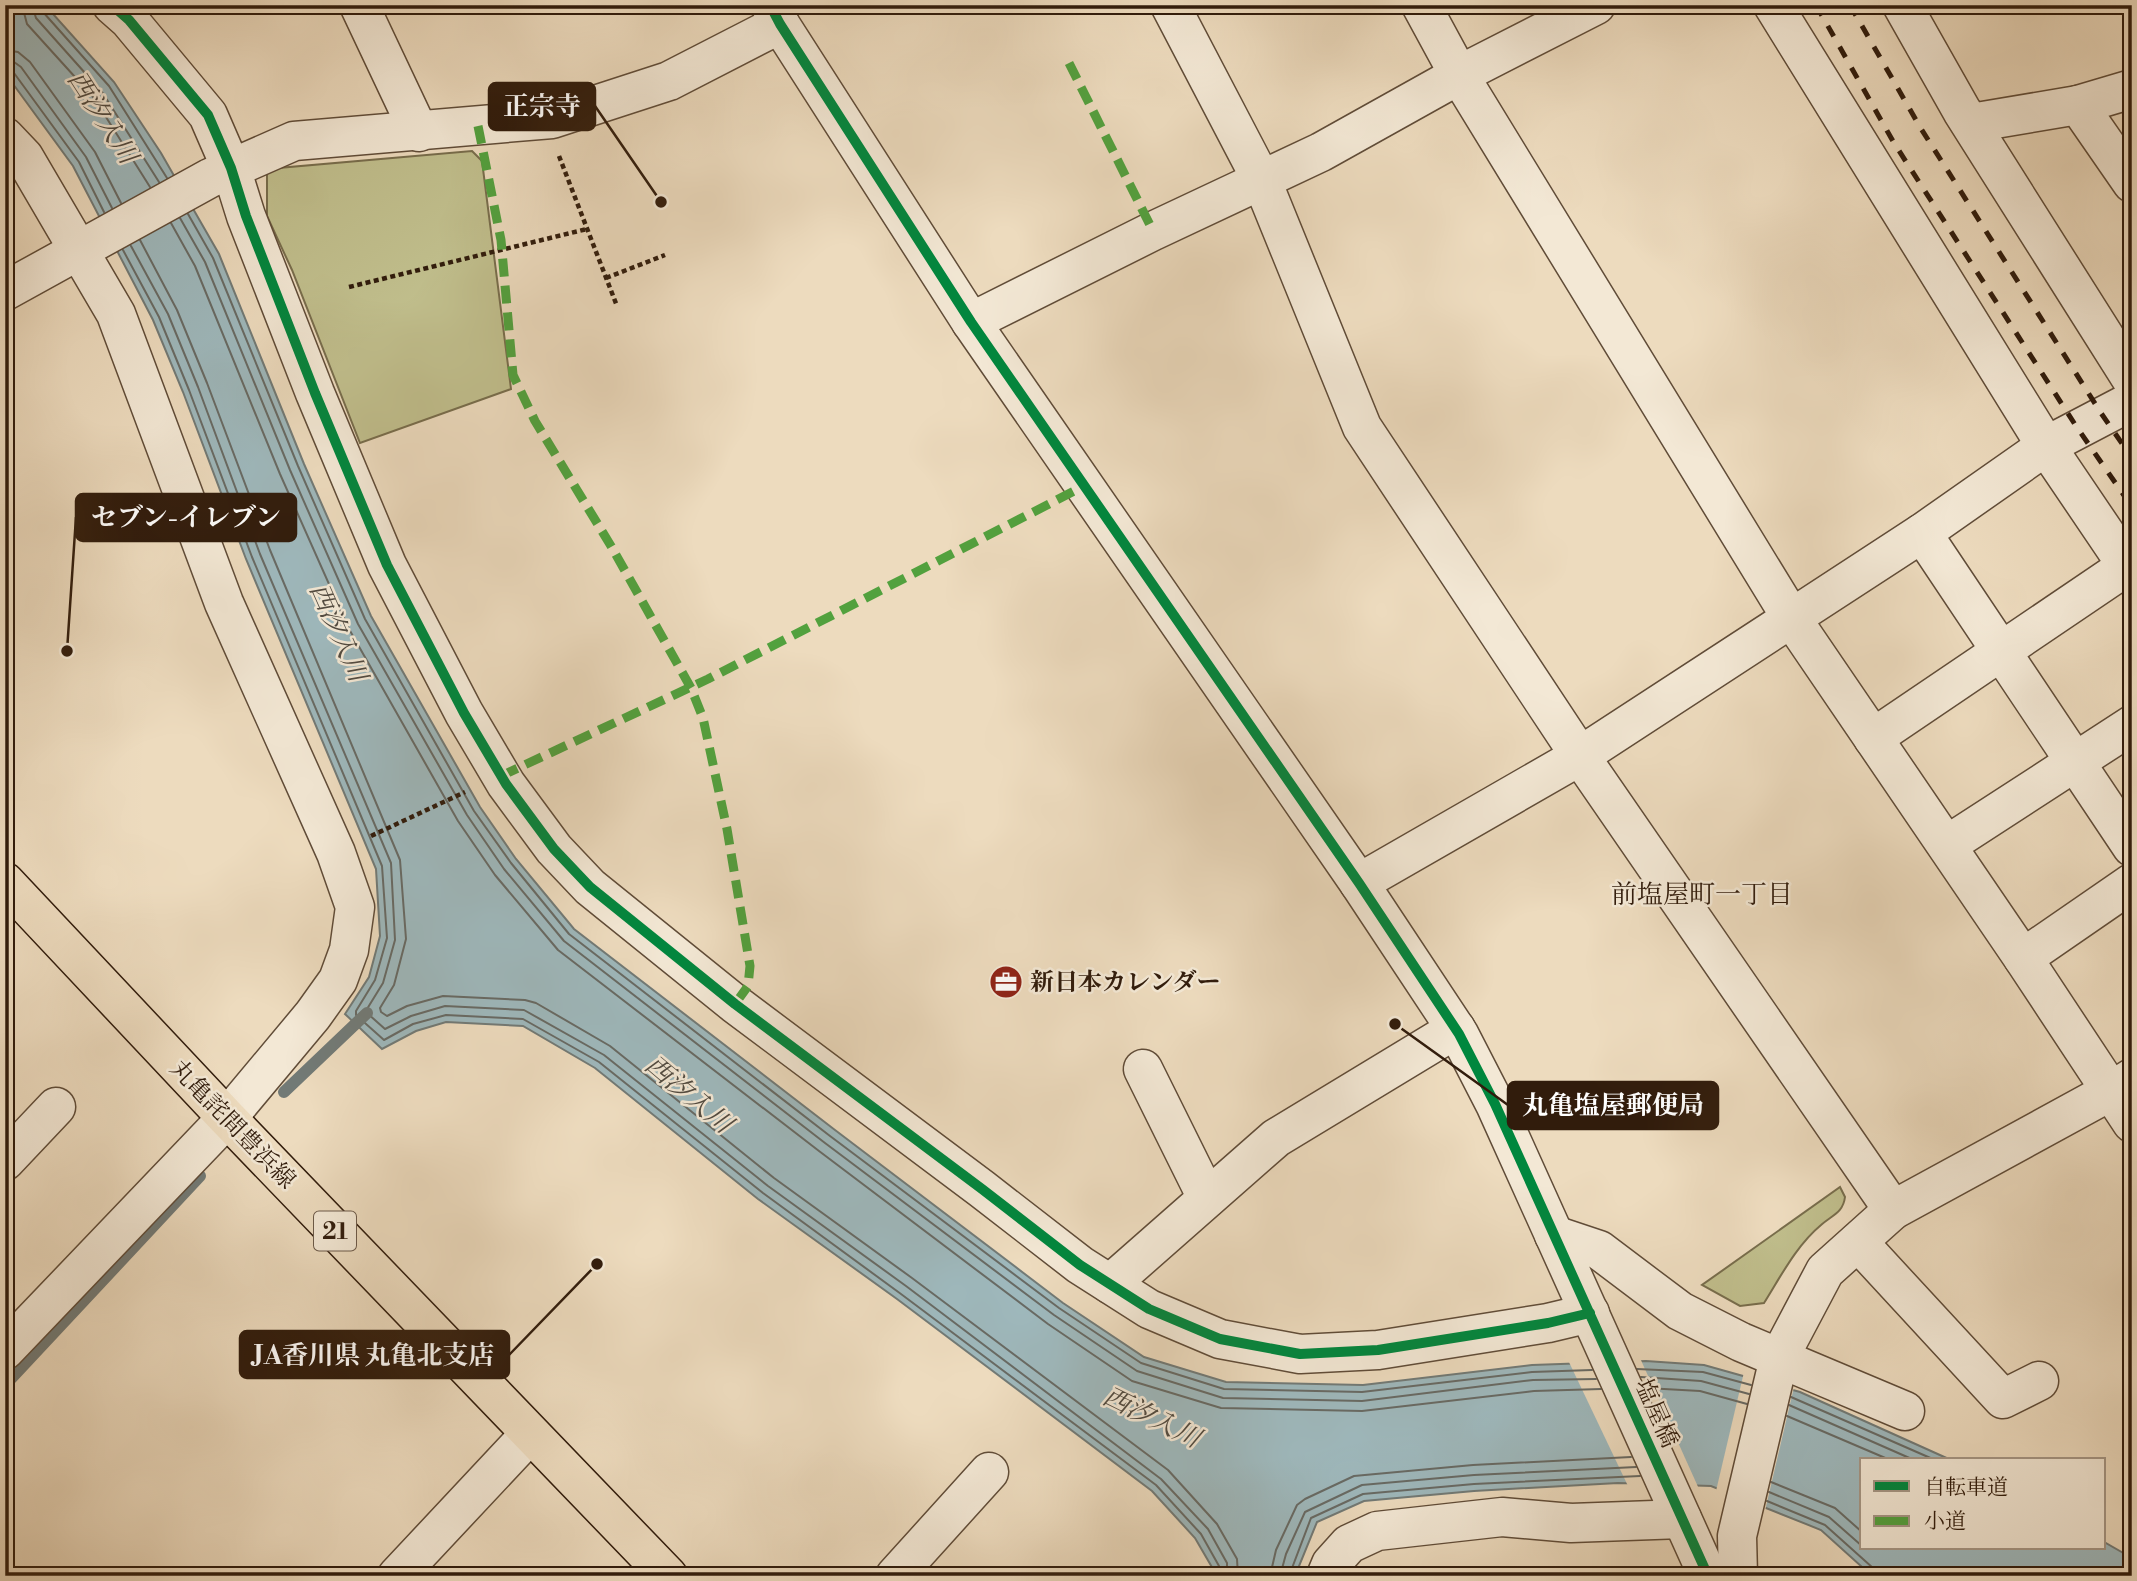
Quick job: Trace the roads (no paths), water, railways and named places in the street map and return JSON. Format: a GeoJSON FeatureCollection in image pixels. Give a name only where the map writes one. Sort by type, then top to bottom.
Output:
{"type":"FeatureCollection","features":[{"type":"Feature","properties":{"kind":"main road","name":"丸亀詫間豊浜線"},"geometry":{"type":"LineString","coordinates":[[5,882],[227,1118],[668,1576]]}},
{"type":"Feature","properties":{"kind":"street"},"geometry":{"type":"LineString","coordinates":[[112,5],[136,29],[208,115],[220,173],[246,216],[314,393],[387,565],[464,713],[506,784],[554,849],[590,887],[735,1004],[1080,1265],[1149,1309],[1220,1339],[1300,1354],[1378,1350],[1548,1323],[1595,1325]]}},
{"type":"Feature","properties":{"kind":"street"},"geometry":{"type":"LineString","coordinates":[[359,5],[419,132]]}},
{"type":"Feature","properties":{"kind":"street"},"geometry":{"type":"LineString","coordinates":[[1170,5],[1262,181],[1362,427],[1580,756],[1893,1210]]}},
{"type":"Feature","properties":{"kind":"street"},"geometry":{"type":"LineString","coordinates":[[1421,5],[1459,75],[1792,619],[2024,958],[2122,1085],[2132,1123]]}},
{"type":"Feature","properties":{"kind":"street"},"geometry":{"type":"LineString","coordinates":[[971,322],[1153,231],[1321,152],[1459,75],[1596,5]]}},
{"type":"Feature","properties":{"kind":"street"},"geometry":{"type":"LineString","coordinates":[[1773,5],[2046,446],[2129,569],[1873,738]]}},
{"type":"Feature","properties":{"kind":"street"},"geometry":{"type":"LineString","coordinates":[[1902,5],[1971,123],[2132,380]]}},
{"type":"Feature","properties":{"kind":"street"},"geometry":{"type":"LineString","coordinates":[[5,291],[220,173],[295,141],[545,119],[669,81],[775,15]]}},
{"type":"Feature","properties":{"kind":"street","name":"塩屋橋"},"geometry":{"type":"LineString","coordinates":[[775,15],[971,322],[1359,883],[1456,1029],[1495,1104],[1708,1576]]}},
{"type":"Feature","properties":{"kind":"street"},"geometry":{"type":"LineString","coordinates":[[1971,123],[2078,105],[2132,89]]}},
{"type":"Feature","properties":{"kind":"street"},"geometry":{"type":"LineString","coordinates":[[2078,105],[2132,183]]}},
{"type":"Feature","properties":{"kind":"street"},"geometry":{"type":"LineString","coordinates":[[5,137],[24,157],[116,314],[224,603],[336,853],[355,907],[349,950],[338,980],[313,1015],[227,1118],[5,1350]]}},
{"type":"Feature","properties":{"kind":"street"},"geometry":{"type":"LineString","coordinates":[[1359,883],[1580,756],[1922,533],[2046,446],[2132,401]]}},
{"type":"Feature","properties":{"kind":"street"},"geometry":{"type":"LineString","coordinates":[[1922,533],[2132,847]]}},
{"type":"Feature","properties":{"kind":"street"},"geometry":{"type":"LineString","coordinates":[[1947,845],[2132,725]]}},
{"type":"Feature","properties":{"kind":"street"},"geometry":{"type":"LineString","coordinates":[[2024,958],[2132,883]]}},
{"type":"Feature","properties":{"kind":"street"},"geometry":{"type":"LineString","coordinates":[[1110,1284],[1276,1138],[1456,1029]]}},
{"type":"Feature","properties":{"kind":"street"},"geometry":{"type":"LineString","coordinates":[[1143,1069],[1208,1198]]}},
{"type":"Feature","properties":{"kind":"street"},"geometry":{"type":"LineString","coordinates":[[1738,1576],[1737,1536],[1777,1365],[1825,1271],[1893,1210],[2122,1085]]}},
{"type":"Feature","properties":{"kind":"street"},"geometry":{"type":"LineString","coordinates":[[5,1161],[56,1107]]}},
{"type":"Feature","properties":{"kind":"street"},"geometry":{"type":"LineString","coordinates":[[1554,1235],[1599,1250],[1680,1311],[1777,1365],[1905,1411]]}},
{"type":"Feature","properties":{"kind":"street"},"geometry":{"type":"LineString","coordinates":[[1858,1242],[2003,1399],[2039,1381]]}},
{"type":"Feature","properties":{"kind":"street"},"geometry":{"type":"LineString","coordinates":[[397,1576],[530,1434]]}},
{"type":"Feature","properties":{"kind":"street"},"geometry":{"type":"LineString","coordinates":[[895,1576],[989,1472]]}},
{"type":"Feature","properties":{"kind":"street"},"geometry":{"type":"LineString","coordinates":[[1326,1576],[1331,1563],[1349,1545],[1377,1531],[1502,1517],[1571,1523],[1679,1513]]}},
{"type":"Feature","properties":{"kind":"water","name":"西汐入川"},"geometry":{"type":"Polygon","coordinates":[[[5,5],[45,5],[114,82],[161,153],[219,254],[304,464],[371,616],[480,807],[516,859],[574,929],[1063,1303],[1144,1357],[1226,1382],[1363,1385],[1532,1365],[1646,1361],[1704,1365],[1800,1392],[1947,1458],[1860,1458],[1860,1550],[2106,1550],[2106,1543],[2132,1558],[2132,1576],[1872,1576],[1821,1530],[1711,1486],[1618,1483],[1474,1491],[1364,1501],[1317,1522],[1295,1576],[1211,1576],[1213,1569],[1195,1538],[1152,1491],[897,1299],[758,1199],[595,1068],[523,1026],[446,1022],[416,1031],[382,1049],[345,1014],[369,977],[380,936],[376,869],[246,559],[153,320],[73,166],[5,73],[5,5]]]}},
{"type":"Feature","properties":{"kind":"waterway"},"geometry":{"type":"LineString","coordinates":[[284,1092],[367,1013]]}},
{"type":"Feature","properties":{"kind":"waterway"},"geometry":{"type":"LineString","coordinates":[[5,1385],[200,1176]]}},
{"type":"Feature","properties":{"kind":"railway"},"geometry":{"type":"LineString","coordinates":[[1816,5],[1894,143],[2076,426],[2132,507]]}},
{"type":"Feature","properties":{"kind":"railway"},"geometry":{"type":"LineString","coordinates":[[1850,5],[1920,127],[2132,458]]}},
{"type":"Feature","properties":{"kind":"place","name":"正宗寺"},"geometry":{"type":"Point","coordinates":[661,202]}},
{"type":"Feature","properties":{"kind":"place","name":"セブン-イレブン"},"geometry":{"type":"Point","coordinates":[67,651]}},
{"type":"Feature","properties":{"kind":"place","name":"新日本カレンダー"},"geometry":{"type":"Point","coordinates":[1006,982]}},
{"type":"Feature","properties":{"kind":"place","name":"丸亀塩屋郵便局"},"geometry":{"type":"Point","coordinates":[1395,1024]}},
{"type":"Feature","properties":{"kind":"place","name":"JA香川県 丸亀北支店"},"geometry":{"type":"Point","coordinates":[597,1264]}},
{"type":"Feature","properties":{"kind":"district","name":"前塩屋町一丁目"},"geometry":{"type":"Point","coordinates":[1702,894]}}]}
